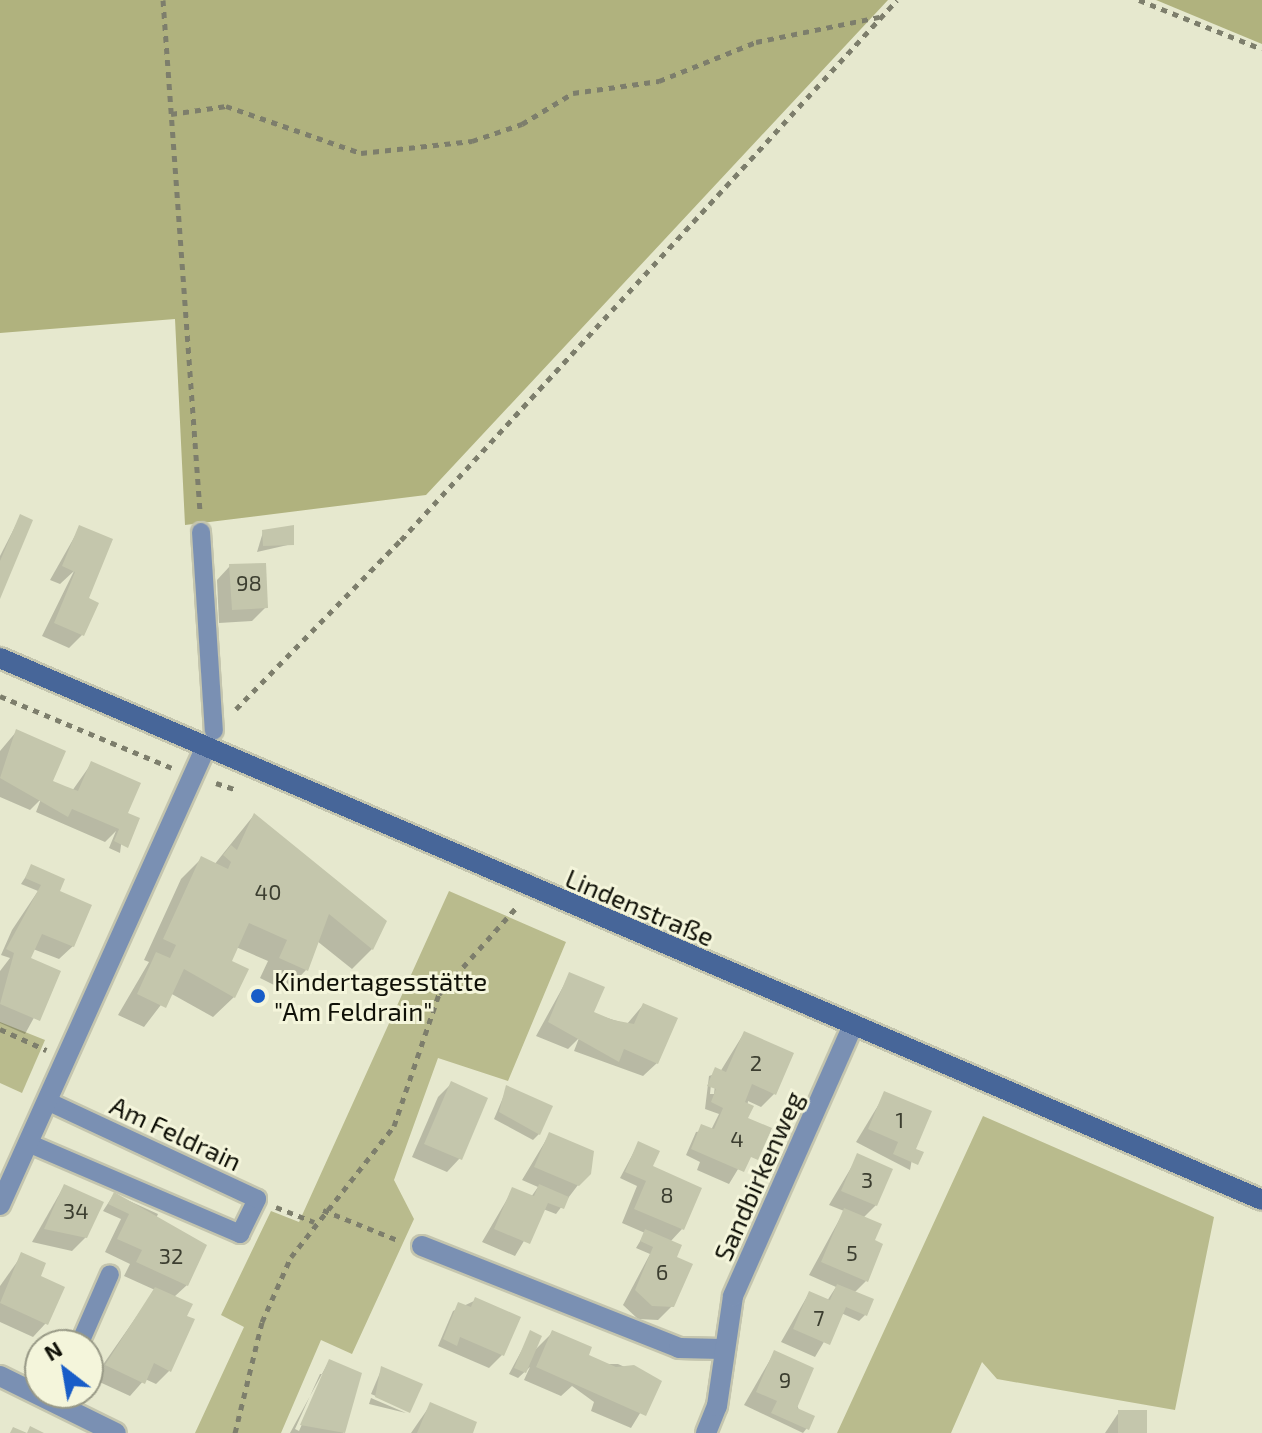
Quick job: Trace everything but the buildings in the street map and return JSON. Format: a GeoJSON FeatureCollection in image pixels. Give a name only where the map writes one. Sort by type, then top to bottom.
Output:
{"type":"FeatureCollection","features":[{"type":"Feature","properties":{"kind":"street","name":"Lindenstraße"},"geometry":{"type":"LineString","coordinates":[[0,658],[204,751],[1262,1200]]}},
{"type":"Feature","properties":{"kind":"street"},"geometry":{"type":"LineString","coordinates":[[0,1205],[204,751]]}},
{"type":"Feature","properties":{"kind":"street","name":"Sandbirkenweg"},"geometry":{"type":"LineString","coordinates":[[706,1433],[717,1406],[722,1349],[733,1296],[852,1027]]}},
{"type":"Feature","properties":{"kind":"street"},"geometry":{"type":"LineString","coordinates":[[422,1246],[679,1348],[722,1349]]}},
{"type":"Feature","properties":{"kind":"street"},"geometry":{"type":"LineString","coordinates":[[0,1376],[24,1386]]}},
{"type":"Feature","properties":{"kind":"street"},"geometry":{"type":"LineString","coordinates":[[74,1409],[116,1433]]}},
{"type":"Feature","properties":{"kind":"lane"},"geometry":{"type":"LineString","coordinates":[[201,532],[214,731]]}},
{"type":"Feature","properties":{"kind":"lane","name":"Am Feldrain"},"geometry":{"type":"LineString","coordinates":[[28,1143],[240,1234],[257,1199],[47,1101]]}},
{"type":"Feature","properties":{"kind":"lane"},"geometry":{"type":"LineString","coordinates":[[86,1329],[110,1274]]}},
{"type":"Feature","properties":{"kind":"path"},"geometry":{"type":"LineString","coordinates":[[163,0],[201,532]]}},
{"type":"Feature","properties":{"kind":"path"},"geometry":{"type":"LineString","coordinates":[[214,731],[466,470],[897,0]]}},
{"type":"Feature","properties":{"kind":"path"},"geometry":{"type":"LineString","coordinates":[[1139,0],[1262,49]]}},
{"type":"Feature","properties":{"kind":"path"},"geometry":{"type":"LineString","coordinates":[[171,114],[226,106],[361,153],[472,141],[522,124],[573,93],[659,81],[756,42],[880,16]]}},
{"type":"Feature","properties":{"kind":"path"},"geometry":{"type":"LineString","coordinates":[[235,1433],[262,1322],[314,1222],[394,1126],[439,994],[516,908]]}},
{"type":"Feature","properties":{"kind":"path"},"geometry":{"type":"LineString","coordinates":[[0,1029],[65,1059]]}},
{"type":"Feature","properties":{"kind":"path"},"geometry":{"type":"LineString","coordinates":[[257,1199],[314,1222]]}},
{"type":"Feature","properties":{"kind":"path"},"geometry":{"type":"LineString","coordinates":[[323,1210],[422,1246]]}},
{"type":"Feature","properties":{"kind":"green space"},"geometry":{"type":"Polygon","coordinates":[[[0,0],[888,0],[426,495],[185,525],[175,319],[0,333],[0,0]]]}},
{"type":"Feature","properties":{"kind":"green space"},"geometry":{"type":"Polygon","coordinates":[[[1156,0],[1262,0],[1262,44],[1156,0]]]}},
{"type":"Feature","properties":{"kind":"green space"},"geometry":{"type":"Polygon","coordinates":[[[449,891],[566,942],[508,1081],[438,1058],[394,1180],[414,1219],[352,1354],[321,1340],[281,1433],[195,1433],[244,1327],[221,1315],[271,1211],[299,1222],[449,891]]]}},
{"type":"Feature","properties":{"kind":"green space"},"geometry":{"type":"Polygon","coordinates":[[[0,1022],[45,1040],[22,1093],[0,1083],[0,1022]]]}},
{"type":"Feature","properties":{"kind":"green space"},"geometry":{"type":"Polygon","coordinates":[[[983,1116],[1214,1217],[1175,1410],[997,1379],[982,1362],[951,1433],[837,1433],[983,1116]]]}},
{"type":"Feature","properties":{"kind":"place","name":"Kindertagesstätte \"Am Feldrain\""},"geometry":{"type":"Point","coordinates":[258,996]}}]}
